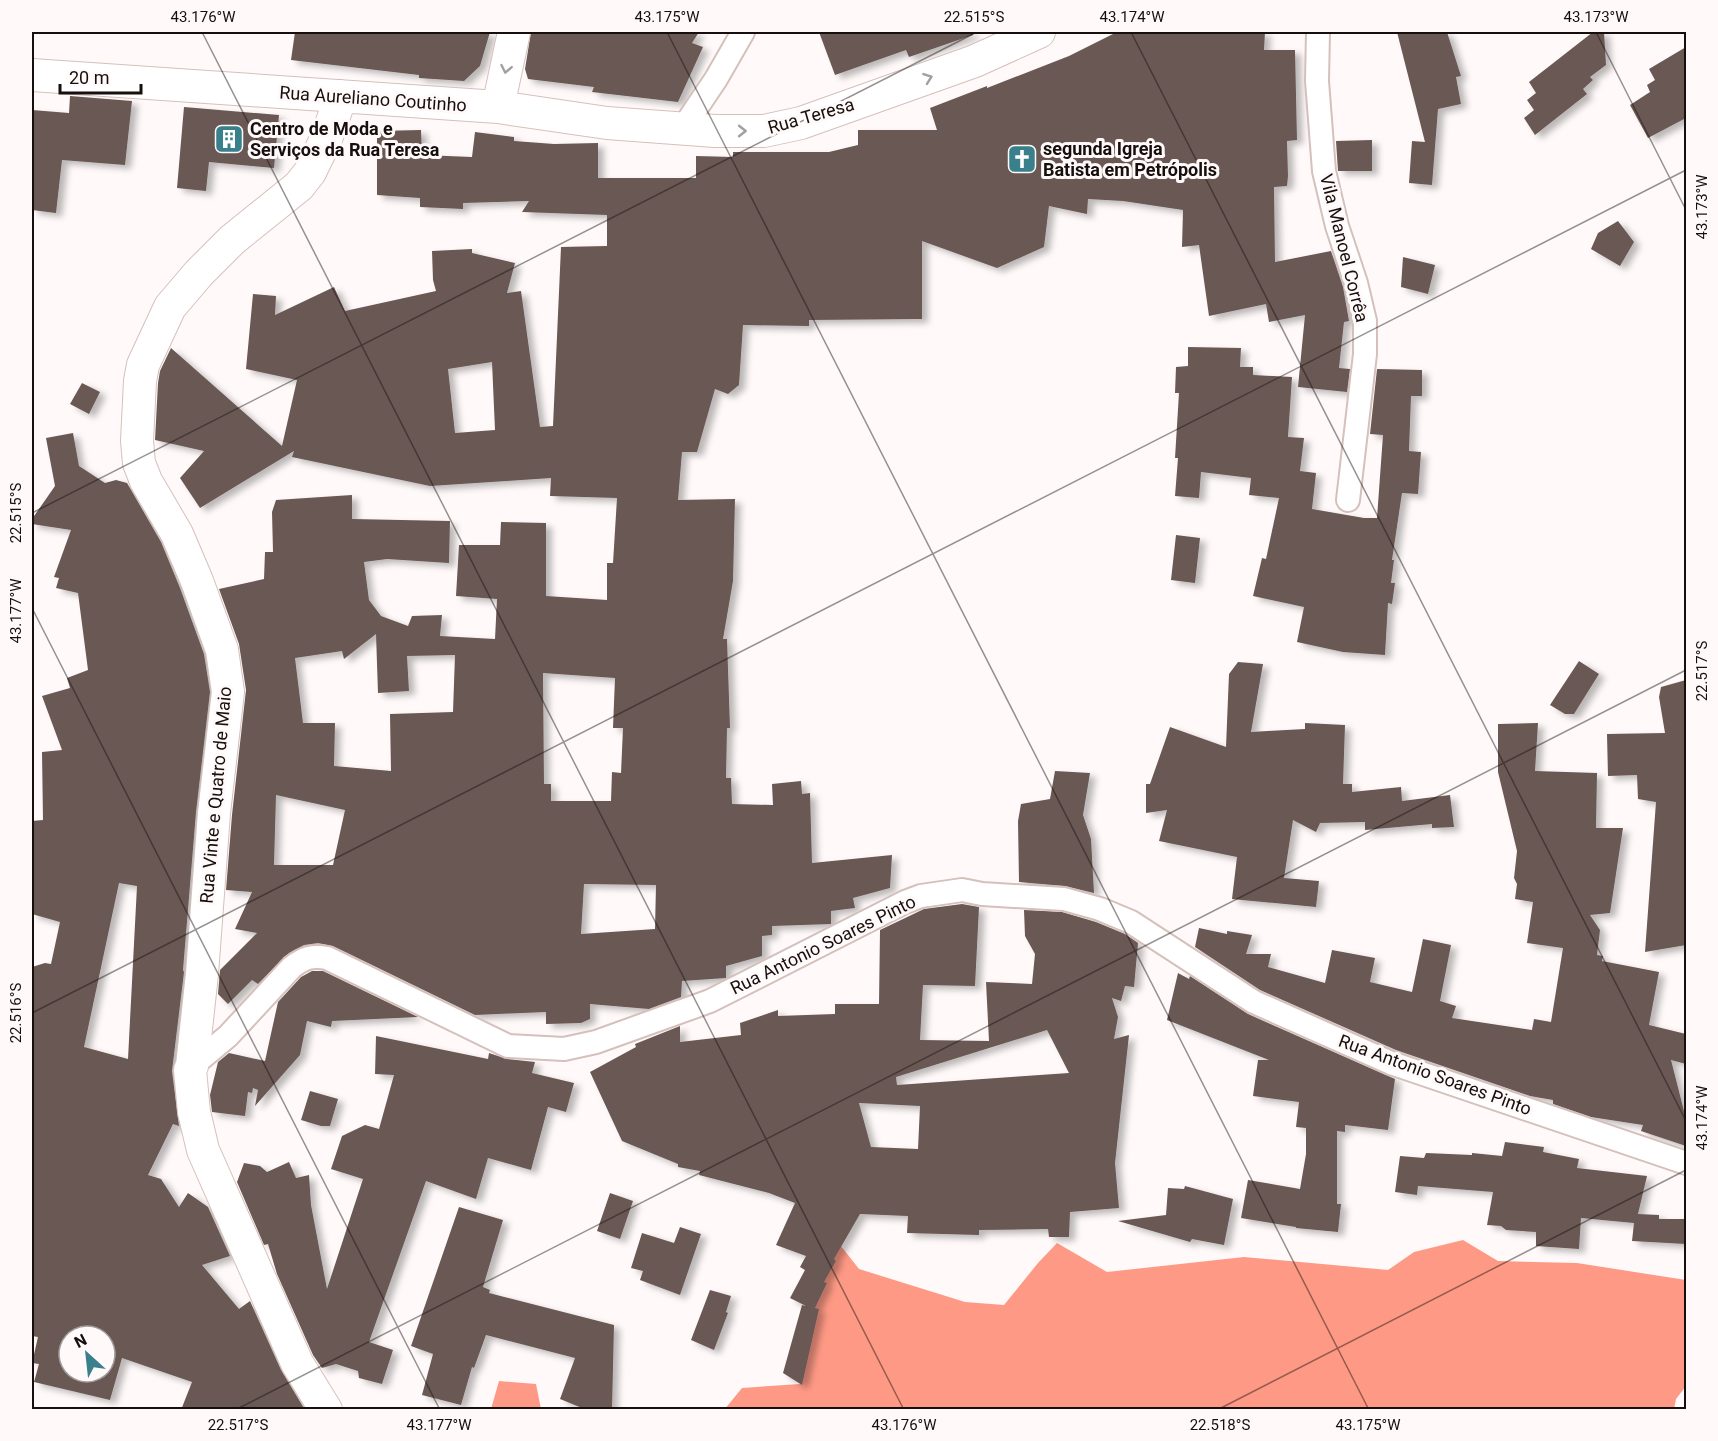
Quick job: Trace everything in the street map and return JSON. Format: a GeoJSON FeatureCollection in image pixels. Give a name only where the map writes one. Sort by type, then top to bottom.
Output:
{"type":"FeatureCollection","features":[{"type":"Feature","properties":{"kind":"street"},"geometry":{"type":"LineString","coordinates":[[498,107],[513,32]]}},
{"type":"Feature","properties":{"kind":"street"},"geometry":{"type":"LineString","coordinates":[[683,128],[716,79],[743,32]]}},
{"type":"Feature","properties":{"kind":"street","name":"Rua Teresa"},"geometry":{"type":"LineString","coordinates":[[498,107],[607,123],[764,131],[801,123],[975,61],[1039,32]]}},
{"type":"Feature","properties":{"kind":"street","name":"Vila Manoel Corrêa"},"geometry":{"type":"LineString","coordinates":[[1318,32],[1317,81],[1324,171],[1337,226],[1356,283],[1365,321],[1365,354],[1348,500]]}},
{"type":"Feature","properties":{"kind":"street","name":"Rua Aureliano Coutinho"},"geometry":{"type":"LineString","coordinates":[[32,75],[498,107]]}},
{"type":"Feature","properties":{"kind":"street","name":"Rua Vinte e Quatro de Maio"},"geometry":{"type":"LineString","coordinates":[[326,1410],[297,1363],[203,1150],[194,1112],[190,1070],[202,974],[214,813],[228,692],[222,650],[197,581],[177,534],[146,481],[139,464],[136,441],[143,365],[170,307],[199,273],[232,240],[299,186],[310,172],[326,139],[341,96]]}},
{"type":"Feature","properties":{"kind":"street","name":"Rua Antonio Soares Pinto"},"geometry":{"type":"LineString","coordinates":[[192,1066],[228,1036],[292,967],[304,958],[316,956],[327,958],[508,1046],[564,1049],[596,1042],[710,1001],[905,902],[921,896],[962,890],[982,894],[1064,899],[1100,909],[1131,922],[1254,1002],[1381,1058],[1686,1163]]}},
{"type":"Feature","properties":{"kind":"shaded area"},"geometry":{"type":"Polygon","coordinates":[[[1463,1240],[1498,1261],[1577,1263],[1686,1280],[1686,1386],[1676,1399],[1674,1409],[724,1410],[742,1388],[800,1384],[817,1291],[837,1241],[859,1269],[965,1302],[1004,1305],[1057,1243],[1107,1272],[1244,1257],[1388,1270],[1414,1252],[1463,1240]]]}},
{"type":"Feature","properties":{"kind":"shaded area"},"geometry":{"type":"Polygon","coordinates":[[[499,1381],[536,1384],[541,1409],[491,1409],[499,1381]]]}},
{"type":"Feature","properties":{"kind":"building"},"geometry":{"type":"Polygon","coordinates":[[[295,32],[490,32],[480,66],[464,81],[419,78],[419,75],[291,60],[295,32]]]}},
{"type":"Feature","properties":{"kind":"building"},"geometry":{"type":"Polygon","coordinates":[[[531,32],[699,32],[692,43],[703,47],[678,102],[592,92],[594,87],[528,79],[525,69],[531,32]]]}},
{"type":"Feature","properties":{"kind":"building"},"geometry":{"type":"Polygon","coordinates":[[[819,32],[973,32],[973,35],[909,57],[906,50],[835,75],[819,32]]]}},
{"type":"Feature","properties":{"kind":"building"},"geometry":{"type":"Polygon","coordinates":[[[1117,32],[1265,32],[1264,50],[1295,50],[1297,140],[1287,141],[1287,186],[1274,187],[1275,262],[1331,251],[1343,287],[1349,321],[1344,322],[1339,368],[1350,369],[1347,392],[1298,387],[1305,315],[1269,322],[1266,304],[1209,316],[1199,245],[1182,247],[1183,210],[1123,201],[1088,199],[1087,214],[1049,206],[1044,247],[997,268],[922,241],[922,319],[809,320],[809,326],[743,325],[739,385],[728,394],[715,389],[697,452],[682,452],[678,500],[735,499],[733,581],[723,639],[727,639],[730,728],[727,728],[726,778],[731,778],[732,804],[773,805],[772,784],[801,781],[802,794],[810,793],[812,863],[892,855],[890,888],[853,898],[855,908],[831,911],[831,924],[772,926],[772,935],[762,936],[762,956],[726,966],[726,978],[682,981],[681,997],[649,1009],[590,1004],[590,1019],[581,1023],[546,1024],[546,1012],[475,1015],[333,946],[318,943],[304,945],[289,953],[258,984],[252,980],[228,1004],[218,994],[220,970],[257,933],[235,929],[252,892],[226,890],[246,690],[239,644],[219,589],[264,579],[265,552],[273,552],[272,512],[276,500],[352,495],[352,519],[450,521],[449,563],[387,559],[364,562],[369,600],[381,616],[408,626],[412,616],[442,615],[440,636],[495,639],[497,599],[456,596],[459,545],[500,545],[501,522],[546,523],[546,596],[607,600],[607,563],[613,563],[617,498],[550,496],[551,478],[430,486],[292,457],[294,451],[200,508],[180,478],[204,451],[155,440],[160,371],[171,348],[282,446],[297,380],[246,369],[253,294],[276,296],[275,315],[334,287],[345,311],[436,291],[433,280],[432,251],[472,249],[472,253],[515,263],[507,293],[521,291],[540,427],[553,426],[561,247],[607,246],[607,215],[522,212],[529,201],[463,203],[463,209],[420,207],[420,198],[377,195],[377,131],[421,130],[422,155],[472,157],[475,132],[514,137],[514,141],[554,144],[598,143],[598,178],[696,178],[696,156],[733,157],[733,152],[829,152],[858,145],[858,130],[937,130],[930,108],[1069,56],[1117,32]],[[492,362],[448,369],[455,433],[495,430],[492,362]],[[376,634],[344,659],[342,651],[295,658],[303,723],[335,723],[334,766],[391,771],[390,714],[453,712],[455,655],[407,656],[409,691],[378,693],[376,634]],[[543,673],[544,784],[551,784],[551,801],[611,801],[612,772],[621,773],[623,728],[613,728],[615,678],[543,673]],[[276,795],[274,865],[333,865],[345,810],[276,795]],[[584,884],[581,934],[655,929],[656,885],[584,884]]]}},
{"type":"Feature","properties":{"kind":"building"},"geometry":{"type":"Polygon","coordinates":[[[1397,32],[1447,32],[1461,76],[1456,77],[1461,104],[1438,109],[1432,185],[1409,183],[1412,141],[1425,142],[1397,32]]]}},
{"type":"Feature","properties":{"kind":"building"},"geometry":{"type":"Polygon","coordinates":[[[1593,32],[1604,32],[1606,65],[1590,77],[1593,80],[1583,89],[1587,94],[1535,135],[1524,118],[1534,110],[1527,100],[1536,93],[1529,82],[1593,32]]]}},
{"type":"Feature","properties":{"kind":"building"},"geometry":{"type":"Polygon","coordinates":[[[1686,47],[1686,118],[1648,138],[1630,105],[1650,92],[1647,85],[1655,80],[1649,69],[1686,47]]]}},
{"type":"Feature","properties":{"kind":"building"},"geometry":{"type":"Polygon","coordinates":[[[70,96],[132,101],[125,165],[62,160],[56,213],[32,210],[32,110],[69,113],[70,96]]]}},
{"type":"Feature","properties":{"kind":"building","name":"Centro de Moda e Serviços da Rua Teresa"},"geometry":{"type":"Polygon","coordinates":[[[184,107],[279,115],[274,168],[209,162],[206,191],[177,188],[184,107]]]}},
{"type":"Feature","properties":{"kind":"building"},"geometry":{"type":"Polygon","coordinates":[[[1372,140],[1372,171],[1338,171],[1336,141],[1372,140]]]}},
{"type":"Feature","properties":{"kind":"building"},"geometry":{"type":"Polygon","coordinates":[[[1618,221],[1634,242],[1620,266],[1591,249],[1598,233],[1618,221]]]}},
{"type":"Feature","properties":{"kind":"building"},"geometry":{"type":"Polygon","coordinates":[[[1403,257],[1435,265],[1428,294],[1401,287],[1403,257]]]}},
{"type":"Feature","properties":{"kind":"building"},"geometry":{"type":"Polygon","coordinates":[[[1188,347],[1241,348],[1240,367],[1253,367],[1253,375],[1292,377],[1288,437],[1304,438],[1300,471],[1316,473],[1312,509],[1364,518],[1377,518],[1383,435],[1370,434],[1377,369],[1422,370],[1422,396],[1411,396],[1409,451],[1421,452],[1418,494],[1402,493],[1392,560],[1394,560],[1391,583],[1395,583],[1392,604],[1388,603],[1385,655],[1343,652],[1297,642],[1304,607],[1253,596],[1262,558],[1266,559],[1279,498],[1249,495],[1251,478],[1201,472],[1199,498],[1175,496],[1179,393],[1175,393],[1176,367],[1188,366],[1188,347]]]}},
{"type":"Feature","properties":{"kind":"building"},"geometry":{"type":"Polygon","coordinates":[[[82,383],[100,392],[89,414],[70,404],[82,383]]]}},
{"type":"Feature","properties":{"kind":"building"},"geometry":{"type":"Polygon","coordinates":[[[73,433],[79,466],[105,483],[116,480],[127,483],[161,542],[204,654],[210,692],[196,812],[184,972],[172,1071],[179,1126],[173,1124],[148,1175],[161,1179],[179,1207],[188,1193],[208,1207],[230,1256],[202,1265],[239,1309],[250,1301],[281,1370],[305,1410],[181,1410],[192,1382],[122,1358],[117,1376],[117,1324],[57,1324],[57,1384],[115,1384],[110,1400],[34,1382],[39,1364],[32,1363],[38,1337],[32,1336],[32,967],[45,963],[51,964],[60,922],[32,914],[32,821],[43,820],[42,752],[62,750],[42,696],[70,688],[67,678],[88,670],[78,593],[56,588],[59,578],[54,577],[71,530],[32,524],[32,519],[55,486],[46,438],[73,433]],[[119,883],[84,1047],[128,1059],[137,886],[119,883]]]}},
{"type":"Feature","properties":{"kind":"building"},"geometry":{"type":"Polygon","coordinates":[[[1176,535],[1200,538],[1195,583],[1171,580],[1176,535]]]}},
{"type":"Feature","properties":{"kind":"building"},"geometry":{"type":"Polygon","coordinates":[[[1579,661],[1599,674],[1574,714],[1565,714],[1550,705],[1579,661]]]}},
{"type":"Feature","properties":{"kind":"building"},"geometry":{"type":"Polygon","coordinates":[[[1238,662],[1263,664],[1251,732],[1305,729],[1305,723],[1345,725],[1343,784],[1352,784],[1352,792],[1401,787],[1402,801],[1450,795],[1454,827],[1432,828],[1432,824],[1365,830],[1365,822],[1320,823],[1316,832],[1293,820],[1284,878],[1319,881],[1316,907],[1232,899],[1237,857],[1159,841],[1167,810],[1146,813],[1146,784],[1150,784],[1170,727],[1226,747],[1229,674],[1238,662]]]}},
{"type":"Feature","properties":{"kind":"building"},"geometry":{"type":"Polygon","coordinates":[[[1686,680],[1686,945],[1645,952],[1656,802],[1638,799],[1637,775],[1608,776],[1607,734],[1665,733],[1659,697],[1661,687],[1686,680]]]}},
{"type":"Feature","properties":{"kind":"building"},"geometry":{"type":"Polygon","coordinates":[[[1538,723],[1535,771],[1597,773],[1596,828],[1623,828],[1610,913],[1590,915],[1600,930],[1597,955],[1603,956],[1602,961],[1659,972],[1649,1025],[1686,1034],[1686,1064],[1671,1060],[1686,1119],[1686,1146],[1641,1131],[1643,1125],[1591,1117],[1553,1104],[1553,1100],[1530,1096],[1396,1050],[1260,990],[1195,947],[1199,928],[1227,934],[1227,931],[1252,935],[1246,954],[1271,954],[1268,967],[1325,983],[1332,950],[1375,958],[1370,982],[1412,992],[1423,939],[1451,945],[1440,1001],[1456,1006],[1452,1018],[1532,1030],[1534,1019],[1551,1022],[1563,948],[1527,943],[1533,902],[1515,899],[1517,884],[1514,878],[1517,851],[1498,772],[1498,724],[1538,723]]]}},
{"type":"Feature","properties":{"kind":"building"},"geometry":{"type":"Polygon","coordinates":[[[1055,771],[1090,773],[1083,815],[1091,839],[1094,893],[1065,886],[1019,882],[1018,821],[1021,804],[1050,799],[1055,771]]]}},
{"type":"Feature","properties":{"kind":"building"},"geometry":{"type":"Polygon","coordinates":[[[962,904],[979,907],[975,986],[923,985],[920,1040],[989,1041],[986,982],[1032,984],[1035,954],[1025,936],[1024,910],[1062,912],[1096,922],[1125,934],[1138,943],[1134,987],[1125,986],[1121,1001],[1112,998],[1118,1017],[1114,1039],[1129,1035],[1115,1163],[1119,1208],[1070,1212],[1069,1237],[1049,1237],[1048,1229],[979,1230],[979,1235],[907,1233],[908,1216],[860,1214],[834,1259],[836,1261],[824,1282],[827,1283],[815,1308],[819,1309],[802,1385],[783,1373],[802,1305],[806,1306],[790,1298],[805,1270],[800,1267],[806,1256],[776,1245],[795,1203],[769,1193],[699,1175],[700,1171],[678,1167],[678,1164],[622,1141],[590,1072],[636,1047],[635,1044],[680,1026],[680,1042],[741,1035],[740,1023],[778,1010],[778,1016],[835,1014],[835,1004],[879,1004],[880,930],[924,909],[962,904]],[[1047,1030],[896,1077],[897,1085],[1069,1073],[1047,1030]],[[859,1103],[871,1147],[918,1149],[920,1106],[859,1103]]]}},
{"type":"Feature","properties":{"kind":"building"},"geometry":{"type":"Polygon","coordinates":[[[312,971],[323,971],[418,1017],[332,1021],[331,1027],[307,1021],[300,1055],[255,1106],[258,1090],[253,1088],[252,1093],[248,1092],[245,1116],[212,1112],[210,1095],[218,1062],[229,1053],[265,1061],[278,1002],[301,977],[312,971]]]}},
{"type":"Feature","properties":{"kind":"building"},"geometry":{"type":"Polygon","coordinates":[[[1178,973],[1189,979],[1190,976],[1248,1014],[1395,1079],[1388,1130],[1345,1125],[1345,1132],[1337,1131],[1337,1204],[1341,1204],[1338,1232],[1296,1228],[1241,1218],[1248,1180],[1300,1189],[1306,1154],[1306,1128],[1296,1127],[1299,1102],[1253,1096],[1258,1060],[1269,1060],[1167,1020],[1178,973]]]}},
{"type":"Feature","properties":{"kind":"building"},"geometry":{"type":"Polygon","coordinates":[[[376,1036],[488,1059],[489,1053],[507,1059],[535,1062],[532,1073],[574,1083],[566,1112],[548,1107],[531,1170],[488,1158],[476,1199],[426,1181],[369,1342],[393,1350],[382,1384],[359,1378],[358,1371],[336,1364],[322,1368],[313,1355],[277,1274],[268,1244],[264,1245],[237,1182],[244,1163],[260,1166],[267,1172],[289,1162],[296,1178],[309,1175],[311,1205],[327,1289],[363,1179],[331,1169],[342,1136],[365,1125],[379,1129],[394,1075],[375,1074],[376,1036]]]}},
{"type":"Feature","properties":{"kind":"building"},"geometry":{"type":"Polygon","coordinates":[[[310,1091],[338,1099],[330,1126],[321,1126],[301,1120],[310,1091]]]}},
{"type":"Feature","properties":{"kind":"building"},"geometry":{"type":"Polygon","coordinates":[[[1505,1142],[1544,1147],[1543,1152],[1579,1159],[1577,1168],[1647,1176],[1638,1214],[1659,1215],[1659,1219],[1686,1219],[1686,1244],[1632,1241],[1634,1223],[1581,1218],[1579,1249],[1536,1246],[1536,1232],[1506,1230],[1501,1226],[1487,1225],[1493,1192],[1418,1186],[1417,1195],[1395,1192],[1400,1156],[1424,1158],[1426,1153],[1472,1155],[1472,1153],[1502,1156],[1505,1142]]]}},
{"type":"Feature","properties":{"kind":"building"},"geometry":{"type":"Polygon","coordinates":[[[1185,1186],[1233,1199],[1224,1245],[1192,1239],[1190,1242],[1118,1221],[1166,1215],[1168,1188],[1184,1189],[1185,1186]]]}},
{"type":"Feature","properties":{"kind":"building"},"geometry":{"type":"Polygon","coordinates":[[[610,1193],[633,1201],[620,1239],[597,1231],[610,1193]]]}},
{"type":"Feature","properties":{"kind":"building"},"geometry":{"type":"Polygon","coordinates":[[[459,1207],[503,1220],[483,1287],[490,1290],[489,1293],[614,1325],[612,1410],[587,1410],[560,1399],[575,1358],[486,1335],[474,1368],[472,1367],[461,1405],[422,1395],[433,1354],[411,1346],[459,1207]]]}},
{"type":"Feature","properties":{"kind":"building"},"geometry":{"type":"Polygon","coordinates":[[[680,1227],[701,1234],[680,1295],[640,1280],[643,1271],[631,1268],[642,1233],[674,1243],[680,1227]]]}},
{"type":"Feature","properties":{"kind":"building"},"geometry":{"type":"Polygon","coordinates":[[[710,1290],[731,1296],[726,1312],[728,1313],[714,1350],[691,1340],[710,1290]]]}},
{"type":"Feature","properties":{"kind":"place","name":"Centro de Moda e Serviços da Rua Teresa"},"geometry":{"type":"Point","coordinates":[229,139]}},
{"type":"Feature","properties":{"kind":"place","name":"segunda Igreja Batista em Petrópolis"},"geometry":{"type":"Point","coordinates":[1022,159]}}]}
